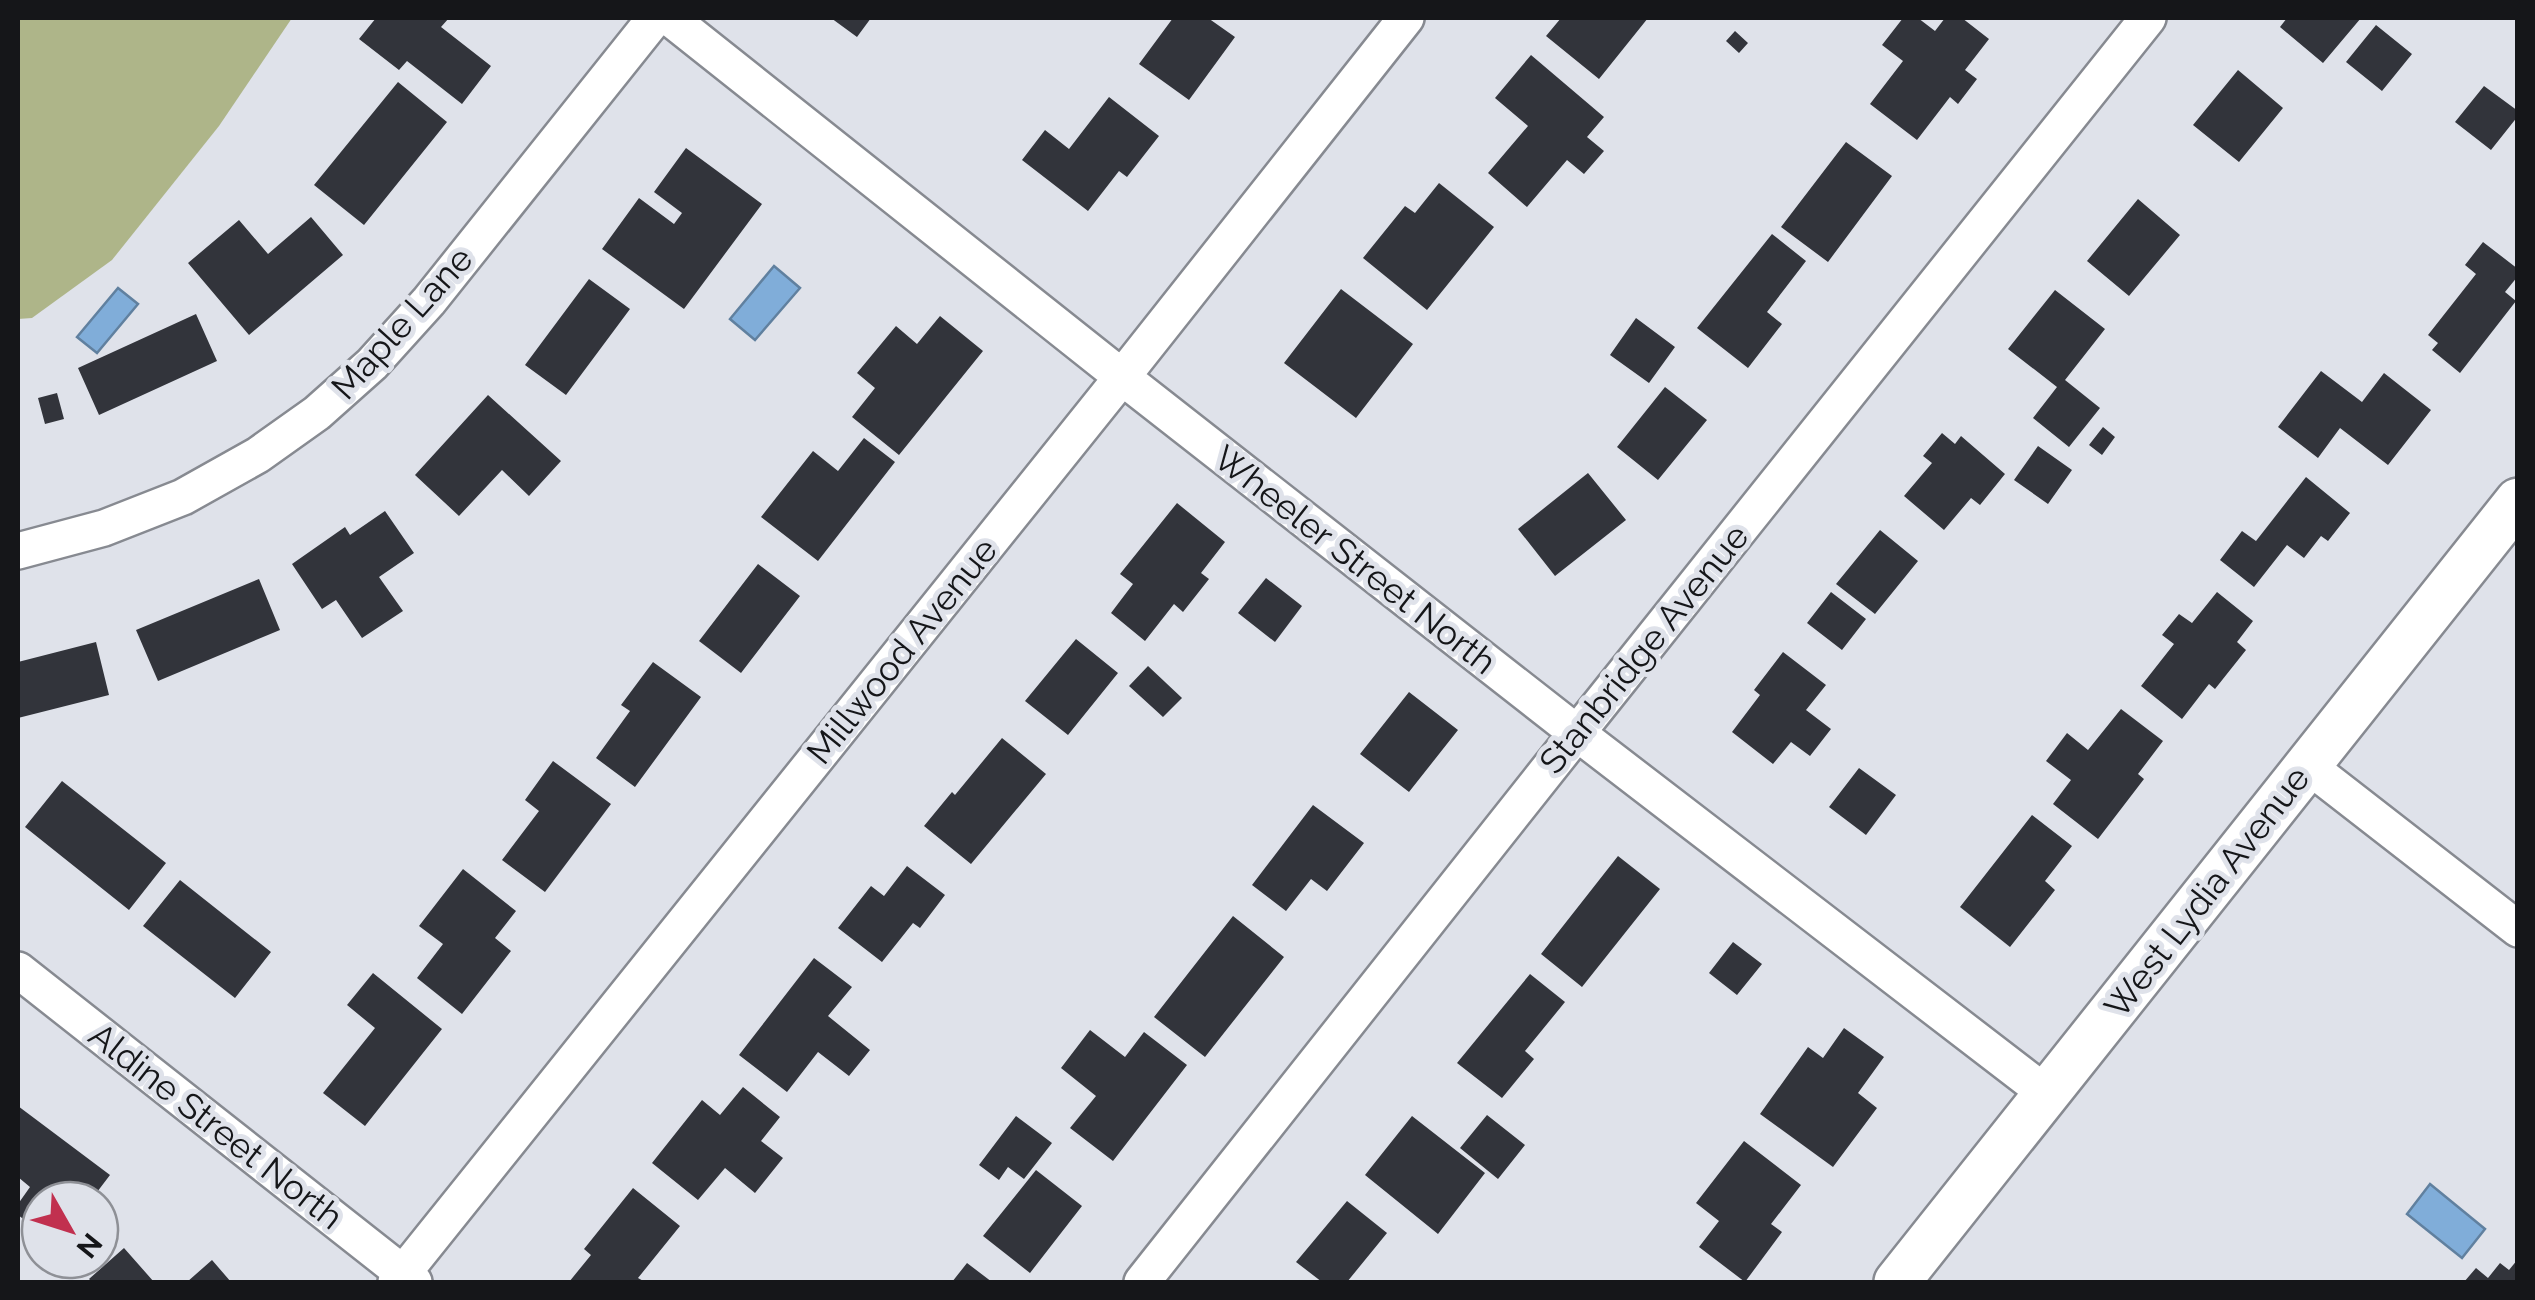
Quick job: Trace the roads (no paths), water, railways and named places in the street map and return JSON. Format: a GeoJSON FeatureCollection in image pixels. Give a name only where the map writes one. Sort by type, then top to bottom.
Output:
{"type":"FeatureCollection","features":[{"type":"Feature","properties":{"kind":"street","name":"Maple Lane"},"geometry":{"type":"LineString","coordinates":[[18,550],[104,528],[183,497],[258,455],[317,413],[372,364],[429,301],[654,18]]}},
{"type":"Feature","properties":{"kind":"street","name":"Wheeler Street North"},"geometry":{"type":"LineString","coordinates":[[670,18],[1122,378],[2047,1094]]}},
{"type":"Feature","properties":{"kind":"street","name":"Millwood Avenue"},"geometry":{"type":"LineString","coordinates":[[404,1280],[1406,18]]}},
{"type":"Feature","properties":{"kind":"street","name":"Stanbridge Avenue"},"geometry":{"type":"LineString","coordinates":[[1142,1282],[2148,18]]}},
{"type":"Feature","properties":{"kind":"street","name":"West Lydia Avenue"},"geometry":{"type":"LineString","coordinates":[[1896,1282],[2518,501]]}},
{"type":"Feature","properties":{"kind":"street"},"geometry":{"type":"LineString","coordinates":[[2308,765],[2518,929]]}},
{"type":"Feature","properties":{"kind":"street","name":"Aldine Street North"},"geometry":{"type":"LineString","coordinates":[[18,970],[404,1280]]}},
{"type":"Feature","properties":{"kind":"water"},"geometry":{"type":"Polygon","coordinates":[[[774,266],[800,288],[755,340],[730,319],[774,266]]]}},
{"type":"Feature","properties":{"kind":"water"},"geometry":{"type":"Polygon","coordinates":[[[118,288],[138,304],[97,353],[77,337],[118,288]]]}},
{"type":"Feature","properties":{"kind":"water"},"geometry":{"type":"Polygon","coordinates":[[[2430,1184],[2485,1229],[2462,1258],[2407,1214],[2430,1184]]]}}]}
